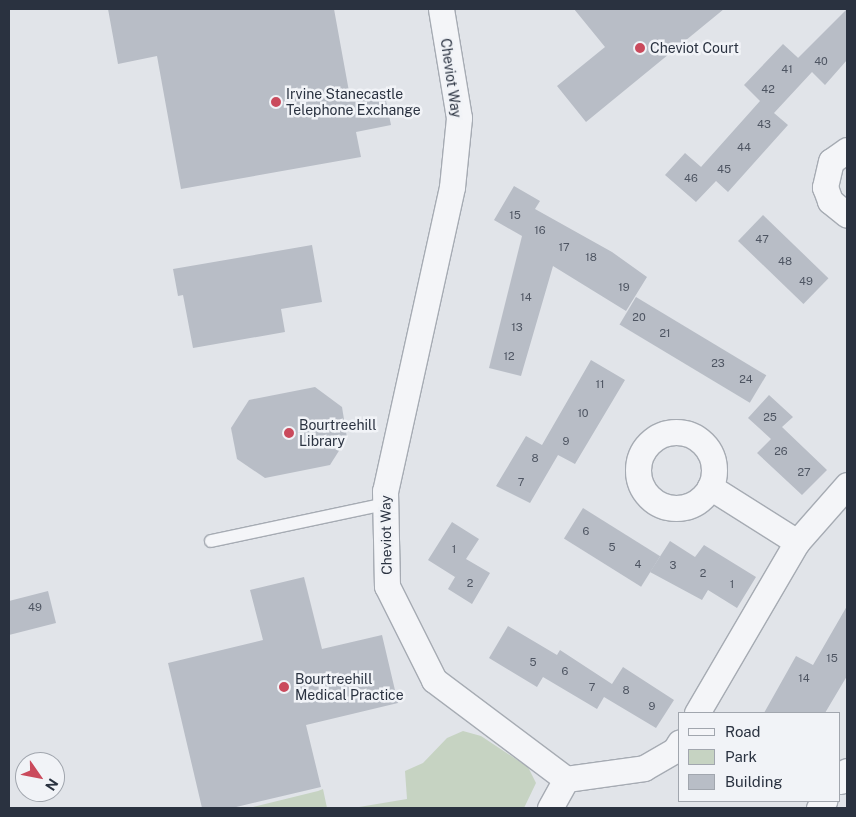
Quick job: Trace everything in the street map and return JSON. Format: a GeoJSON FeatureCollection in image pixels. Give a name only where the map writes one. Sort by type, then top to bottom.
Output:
{"type":"FeatureCollection","features":[{"type":"Feature","properties":{"kind":"street","name":"Cheviot Way"},"geometry":{"type":"LineString","coordinates":[[441,9],[459,118],[452,187],[386,504],[387,586],[434,680],[566,780]]}},
{"type":"Feature","properties":{"kind":"street"},"geometry":{"type":"LineString","coordinates":[[847,150],[831,161],[825,186],[830,201],[847,215]]}},
{"type":"Feature","properties":{"kind":"street"},"geometry":{"type":"LineString","coordinates":[[698,712],[798,542],[847,486]]}},
{"type":"Feature","properties":{"kind":"street"},"geometry":{"type":"LineString","coordinates":[[710,487],[798,542]]}},
{"type":"Feature","properties":{"kind":"street"},"geometry":{"type":"LineString","coordinates":[[550,808],[566,780],[644,768],[675,750],[678,745]]}},
{"type":"Feature","properties":{"kind":"lane"},"geometry":{"type":"LineString","coordinates":[[211,541],[386,504]]}},
{"type":"Feature","properties":{"kind":"green space"},"geometry":{"type":"Polygon","coordinates":[[[463,731],[481,736],[528,767],[536,783],[524,808],[353,808],[407,799],[405,771],[423,763],[447,738],[463,731]]]}},
{"type":"Feature","properties":{"kind":"green space"},"geometry":{"type":"Polygon","coordinates":[[[323,789],[327,808],[249,808],[318,791],[323,789]]]}},
{"type":"Feature","properties":{"kind":"building","name":"Irvine Stanecastle Telephone Exchange"},"geometry":{"type":"Polygon","coordinates":[[[108,9],[334,9],[350,97],[384,91],[391,125],[356,132],[361,157],[181,189],[157,56],[118,64],[108,9]]]}},
{"type":"Feature","properties":{"kind":"building","name":"Cheviot Court"},"geometry":{"type":"Polygon","coordinates":[[[574,9],[724,9],[586,122],[557,86],[605,47],[574,9]]]}},
{"type":"Feature","properties":{"kind":"building"},"geometry":{"type":"Polygon","coordinates":[[[847,9],[847,60],[825,85],[812,72],[774,113],[788,125],[728,192],[716,181],[696,202],[665,175],[685,153],[701,167],[760,101],[744,85],[783,44],[798,58],[847,9]]]}},
{"type":"Feature","properties":{"kind":"building"},"geometry":{"type":"Polygon","coordinates":[[[514,186],[540,201],[535,209],[612,252],[647,277],[626,311],[553,266],[521,376],[489,368],[522,236],[494,220],[514,186]]]}},
{"type":"Feature","properties":{"kind":"building"},"geometry":{"type":"Polygon","coordinates":[[[763,215],[828,278],[803,304],[738,241],[763,215]]]}},
{"type":"Feature","properties":{"kind":"building"},"geometry":{"type":"Polygon","coordinates":[[[312,245],[322,302],[281,309],[285,332],[193,348],[183,295],[178,296],[173,269],[312,245]]]}},
{"type":"Feature","properties":{"kind":"building"},"geometry":{"type":"Polygon","coordinates":[[[636,297],[766,375],[750,403],[620,324],[636,297]]]}},
{"type":"Feature","properties":{"kind":"building"},"geometry":{"type":"Polygon","coordinates":[[[591,360],[625,380],[575,464],[558,455],[530,503],[496,486],[526,436],[542,445],[591,360]]]}},
{"type":"Feature","properties":{"kind":"building","name":"Bourtreehill Library"},"geometry":{"type":"Polygon","coordinates":[[[315,387],[342,407],[347,438],[330,465],[265,478],[237,459],[231,428],[249,400],[315,387]]]}},
{"type":"Feature","properties":{"kind":"building"},"geometry":{"type":"Polygon","coordinates":[[[769,395],[793,417],[782,427],[827,470],[802,495],[757,453],[771,439],[748,418],[769,395]]]}},
{"type":"Feature","properties":{"kind":"building"},"geometry":{"type":"Polygon","coordinates":[[[583,508],[660,556],[641,587],[564,539],[583,508]]]}},
{"type":"Feature","properties":{"kind":"building"},"geometry":{"type":"Polygon","coordinates":[[[452,522],[479,539],[466,559],[490,573],[472,604],[448,589],[458,572],[455,577],[428,560],[452,522]]]}},
{"type":"Feature","properties":{"kind":"building"},"geometry":{"type":"Polygon","coordinates":[[[670,541],[695,557],[704,545],[756,577],[737,608],[708,590],[702,600],[650,572],[670,541]]]}},
{"type":"Feature","properties":{"kind":"building","name":"Bourtreehill Medical Practice"},"geometry":{"type":"Polygon","coordinates":[[[304,577],[322,649],[382,635],[398,703],[306,725],[321,787],[232,808],[202,808],[168,663],[263,640],[250,590],[304,577]]]}},
{"type":"Feature","properties":{"kind":"building"},"geometry":{"type":"Polygon","coordinates":[[[48,591],[56,623],[9,635],[9,601],[48,591]]]}},
{"type":"Feature","properties":{"kind":"building"},"geometry":{"type":"Polygon","coordinates":[[[847,606],[847,676],[826,712],[765,712],[796,656],[813,665],[847,606]]]}},
{"type":"Feature","properties":{"kind":"building"},"geometry":{"type":"Polygon","coordinates":[[[508,626],[557,655],[560,650],[612,684],[623,667],[674,700],[656,728],[604,697],[597,709],[543,677],[537,687],[489,658],[508,626]]]}},
{"type":"Feature","properties":{"kind":"place","name":"Cheviot Court"},"geometry":{"type":"Point","coordinates":[640,48]}},
{"type":"Feature","properties":{"kind":"place","name":"Irvine Stanecastle Telephone Exchange"},"geometry":{"type":"Point","coordinates":[276,102]}},
{"type":"Feature","properties":{"kind":"place","name":"Bourtreehill Library"},"geometry":{"type":"Point","coordinates":[289,433]}},
{"type":"Feature","properties":{"kind":"place","name":"Bourtreehill Medical Practice"},"geometry":{"type":"Point","coordinates":[284,687]}}]}
